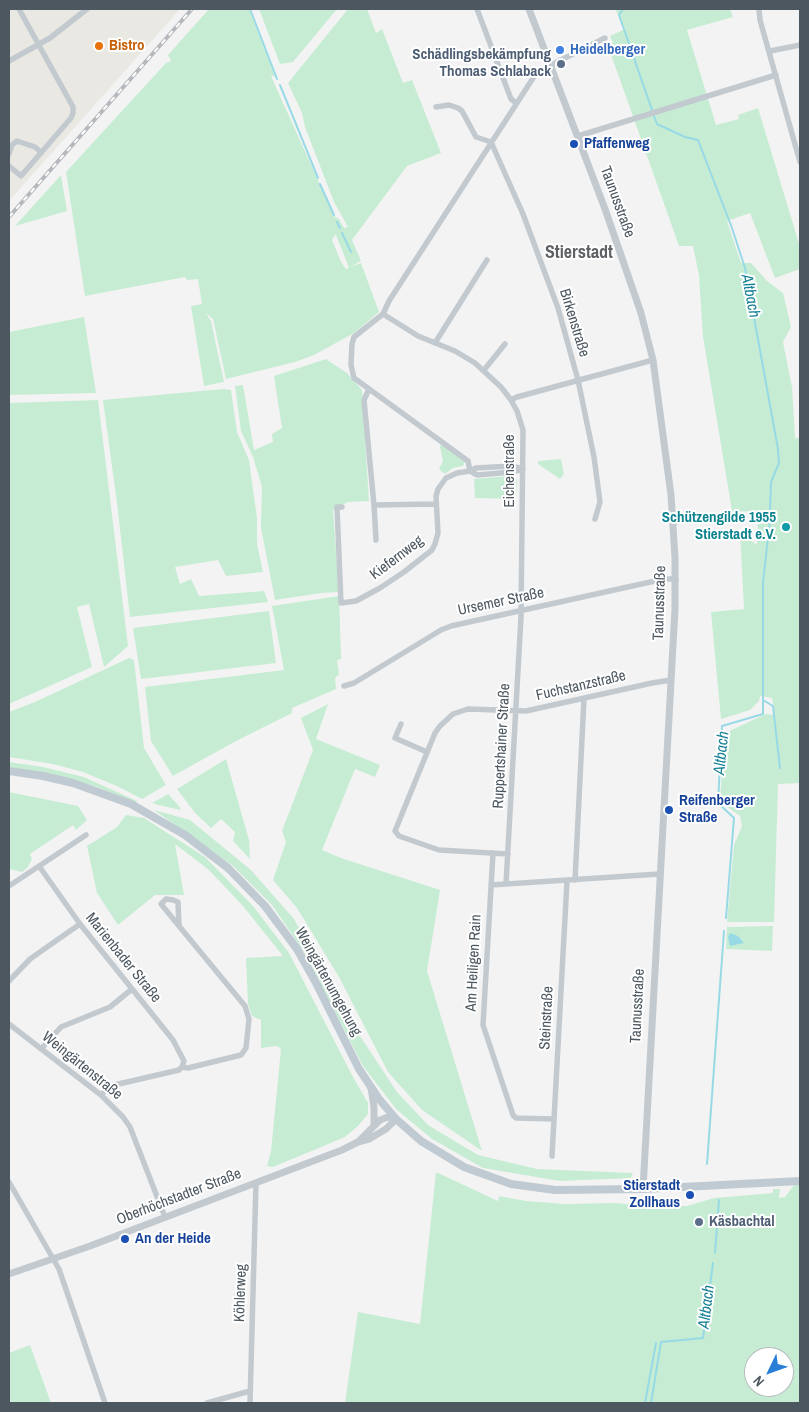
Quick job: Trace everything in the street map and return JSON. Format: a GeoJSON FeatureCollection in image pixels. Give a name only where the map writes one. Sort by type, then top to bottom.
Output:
{"type":"FeatureCollection","features":[{"type":"Feature","properties":{"kind":"main road","name":"Weingärtenumgehung"},"geometry":{"type":"LineString","coordinates":[[9,771],[73,783],[135,806],[170,825],[207,850],[241,880],[287,934],[306,965],[371,1088],[396,1119]]}},
{"type":"Feature","properties":{"kind":"main road"},"geometry":{"type":"LineString","coordinates":[[396,1119],[421,1141],[449,1159],[495,1179],[527,1187],[555,1190],[643,1189],[800,1181]]}},
{"type":"Feature","properties":{"kind":"street"},"geometry":{"type":"LineString","coordinates":[[9,166],[21,176],[71,118],[73,112],[19,9]]}},
{"type":"Feature","properties":{"kind":"street"},"geometry":{"type":"LineString","coordinates":[[9,61],[39,45],[70,24],[87,9]]}},
{"type":"Feature","properties":{"kind":"street"},"geometry":{"type":"LineString","coordinates":[[476,9],[511,99],[516,104]]}},
{"type":"Feature","properties":{"kind":"street","name":"Taunusstraße"},"geometry":{"type":"LineString","coordinates":[[529,9],[578,136],[641,313],[653,360],[673,522],[676,579],[643,1189]]}},
{"type":"Feature","properties":{"kind":"street"},"geometry":{"type":"LineString","coordinates":[[759,9],[760,20],[800,162]]}},
{"type":"Feature","properties":{"kind":"street"},"geometry":{"type":"LineString","coordinates":[[470,471],[468,461],[354,378],[352,373],[352,344],[354,337],[383,314],[389,301],[536,72],[605,38]]}},
{"type":"Feature","properties":{"kind":"street"},"geometry":{"type":"LineString","coordinates":[[770,52],[800,45]]}},
{"type":"Feature","properties":{"kind":"street"},"geometry":{"type":"LineString","coordinates":[[578,136],[776,75]]}},
{"type":"Feature","properties":{"kind":"street"},"geometry":{"type":"LineString","coordinates":[[436,107],[449,105],[458,108],[476,137],[491,142]]}},
{"type":"Feature","properties":{"kind":"street"},"geometry":{"type":"LineString","coordinates":[[9,154],[12,145],[17,141],[34,146],[41,152]]}},
{"type":"Feature","properties":{"kind":"street","name":"Birkenstraße"},"geometry":{"type":"LineString","coordinates":[[491,142],[514,188],[554,297],[578,380],[594,457],[600,502],[595,519]]}},
{"type":"Feature","properties":{"kind":"street"},"geometry":{"type":"LineString","coordinates":[[435,343],[487,260]]}},
{"type":"Feature","properties":{"kind":"street","name":"Eichenstraße"},"geometry":{"type":"LineString","coordinates":[[383,314],[418,336],[466,357],[484,370],[502,387],[512,400],[523,430],[521,611]]}},
{"type":"Feature","properties":{"kind":"street"},"geometry":{"type":"LineString","coordinates":[[484,370],[506,344]]}},
{"type":"Feature","properties":{"kind":"street"},"geometry":{"type":"LineString","coordinates":[[512,400],[517,397],[653,360]]}},
{"type":"Feature","properties":{"kind":"street"},"geometry":{"type":"LineString","coordinates":[[369,389],[364,400],[376,540]]}},
{"type":"Feature","properties":{"kind":"street","name":"Kiefernweg"},"geometry":{"type":"LineString","coordinates":[[342,507],[336,507],[341,603],[356,601],[380,588],[432,550],[438,533],[436,504],[438,489],[446,478],[457,473],[470,471],[477,475],[512,472],[523,469]]}},
{"type":"Feature","properties":{"kind":"street"},"geometry":{"type":"LineString","coordinates":[[374,505],[436,504]]}},
{"type":"Feature","properties":{"kind":"street"},"geometry":{"type":"LineString","coordinates":[[673,522],[733,517]]}},
{"type":"Feature","properties":{"kind":"street","name":"Ursemer Straße"},"geometry":{"type":"LineString","coordinates":[[344,686],[354,683],[445,628],[664,579],[676,579]]}},
{"type":"Feature","properties":{"kind":"street","name":"Ruppertshainer Straße"},"geometry":{"type":"LineString","coordinates":[[506,884],[521,611]]}},
{"type":"Feature","properties":{"kind":"street","name":"Fuchstanzstraße"},"geometry":{"type":"LineString","coordinates":[[508,854],[439,850],[399,836],[395,831],[427,752],[440,726],[446,719],[468,709],[526,711],[671,680]]}},
{"type":"Feature","properties":{"kind":"street"},"geometry":{"type":"LineString","coordinates":[[575,880],[584,698]]}},
{"type":"Feature","properties":{"kind":"street"},"geometry":{"type":"LineString","coordinates":[[401,724],[395,738],[427,752]]}},
{"type":"Feature","properties":{"kind":"street"},"geometry":{"type":"LineString","coordinates":[[9,886],[86,835]]}},
{"type":"Feature","properties":{"kind":"street"},"geometry":{"type":"LineString","coordinates":[[494,853],[491,885],[660,874]]}},
{"type":"Feature","properties":{"kind":"street","name":"Marienbader Straße"},"geometry":{"type":"LineString","coordinates":[[39,866],[80,924],[173,1040],[184,1061],[182,1066]]}},
{"type":"Feature","properties":{"kind":"street","name":"Steinstraße"},"geometry":{"type":"LineString","coordinates":[[552,1156],[567,881]]}},
{"type":"Feature","properties":{"kind":"street","name":"Am Heiligen Rain"},"geometry":{"type":"LineString","coordinates":[[491,885],[483,1025],[513,1115],[516,1118],[553,1119]]}},
{"type":"Feature","properties":{"kind":"street"},"geometry":{"type":"LineString","coordinates":[[101,1094],[110,1086],[178,1070],[182,1066],[188,1068],[241,1055],[246,1048],[249,1019],[245,1006],[179,926],[161,904],[166,899],[178,902],[179,926]]}},
{"type":"Feature","properties":{"kind":"street"},"geometry":{"type":"LineString","coordinates":[[9,981],[30,959],[80,924]]}},
{"type":"Feature","properties":{"kind":"street"},"geometry":{"type":"LineString","coordinates":[[41,1049],[60,1027],[110,1007],[132,989]]}},
{"type":"Feature","properties":{"kind":"street","name":"Weingärtenstraße"},"geometry":{"type":"LineString","coordinates":[[9,1024],[101,1094],[115,1107],[130,1127],[165,1217]]}},
{"type":"Feature","properties":{"kind":"street"},"geometry":{"type":"LineString","coordinates":[[371,1088],[374,1125],[388,1117],[396,1119]]}},
{"type":"Feature","properties":{"kind":"street","name":"Oberhöchstadter Straße"},"geometry":{"type":"LineString","coordinates":[[9,1274],[342,1150],[378,1134],[393,1124],[396,1119]]}},
{"type":"Feature","properties":{"kind":"street","name":"Oberhöchstadter Straße"},"geometry":{"type":"LineString","coordinates":[[358,1142],[374,1125]]}},
{"type":"Feature","properties":{"kind":"street"},"geometry":{"type":"LineString","coordinates":[[9,1182],[59,1269],[105,1403]]}},
{"type":"Feature","properties":{"kind":"street","name":"Köhlerweg"},"geometry":{"type":"LineString","coordinates":[[250,1403],[256,1183]]}},
{"type":"Feature","properties":{"kind":"street"},"geometry":{"type":"LineString","coordinates":[[207,1403],[250,1391]]}},
{"type":"Feature","properties":{"kind":"shaded area"},"geometry":{"type":"Polygon","coordinates":[[[9,9],[180,9],[9,201],[9,9]]]}},
{"type":"Feature","properties":{"kind":"green space"},"geometry":{"type":"Polygon","coordinates":[[[209,9],[249,9],[275,76],[271,76],[334,216],[339,219],[344,228],[348,227],[334,202],[305,127],[302,113],[288,83],[348,9],[367,9],[376,33],[382,29],[403,83],[412,80],[441,153],[407,166],[352,240],[361,261],[350,267],[361,263],[379,312],[354,333],[314,355],[295,362],[226,379],[213,319],[206,313],[211,321],[224,382],[204,386],[191,306],[202,304],[198,279],[187,280],[185,277],[85,296],[66,172],[166,63],[171,61],[168,55],[209,9]],[[336,235],[332,240],[341,262],[346,269],[349,268],[336,235]]]}},
{"type":"Feature","properties":{"kind":"green space"},"geometry":{"type":"Polygon","coordinates":[[[259,9],[337,9],[293,62],[280,64],[259,9]]]}},
{"type":"Feature","properties":{"kind":"green space"},"geometry":{"type":"Polygon","coordinates":[[[615,9],[730,9],[733,17],[687,30],[716,125],[739,119],[738,115],[758,108],[800,247],[800,269],[775,278],[750,213],[727,221],[741,263],[751,263],[767,281],[783,293],[791,327],[783,342],[792,387],[795,438],[800,438],[800,783],[778,784],[774,922],[727,922],[734,845],[742,826],[740,816],[723,804],[720,798],[725,733],[766,714],[775,715],[772,698],[760,696],[759,701],[750,710],[721,719],[711,612],[744,609],[740,532],[757,545],[758,512],[732,511],[703,337],[699,275],[693,246],[679,246],[608,46],[613,43],[610,36],[625,29],[615,9]]]}},
{"type":"Feature","properties":{"kind":"green space"},"geometry":{"type":"Polygon","coordinates":[[[61,175],[67,211],[15,226],[61,175]]]}},
{"type":"Feature","properties":{"kind":"green space"},"geometry":{"type":"Polygon","coordinates":[[[84,317],[96,393],[9,395],[9,332],[84,317]]]}},
{"type":"Feature","properties":{"kind":"green space"},"geometry":{"type":"Polygon","coordinates":[[[326,359],[347,373],[362,390],[369,501],[348,502],[333,510],[339,592],[275,600],[261,528],[262,487],[253,457],[241,431],[235,386],[243,385],[254,450],[273,442],[272,434],[282,428],[274,376],[326,359]]]}},
{"type":"Feature","properties":{"kind":"green space"},"geometry":{"type":"Polygon","coordinates":[[[223,389],[231,390],[237,432],[249,460],[257,518],[257,544],[263,572],[226,576],[218,560],[175,567],[180,584],[191,579],[199,596],[264,591],[268,602],[130,617],[103,400],[223,389]]]}},
{"type":"Feature","properties":{"kind":"green space"},"geometry":{"type":"Polygon","coordinates":[[[98,400],[128,646],[104,667],[89,604],[77,607],[92,667],[9,704],[9,403],[98,400]]]}},
{"type":"Feature","properties":{"kind":"green space"},"geometry":{"type":"Polygon","coordinates":[[[441,444],[465,462],[463,466],[453,468],[445,474],[439,469],[443,461],[441,444]]]}},
{"type":"Feature","properties":{"kind":"green space"},"geometry":{"type":"Polygon","coordinates":[[[561,459],[564,474],[560,479],[538,464],[538,461],[561,459]]]}},
{"type":"Feature","properties":{"kind":"green space"},"geometry":{"type":"Polygon","coordinates":[[[510,476],[517,479],[516,499],[475,498],[474,479],[510,476]]]}},
{"type":"Feature","properties":{"kind":"green space"},"geometry":{"type":"Polygon","coordinates":[[[339,596],[341,659],[337,660],[339,674],[335,678],[336,689],[292,708],[292,713],[173,776],[151,741],[145,687],[284,670],[272,606],[339,596]]]}},
{"type":"Feature","properties":{"kind":"green space"},"geometry":{"type":"Polygon","coordinates":[[[269,611],[276,663],[141,679],[133,628],[269,611]]]}},
{"type":"Feature","properties":{"kind":"green space"},"geometry":{"type":"Polygon","coordinates":[[[129,658],[134,660],[144,748],[166,785],[142,799],[83,772],[53,764],[9,757],[9,712],[35,702],[129,658]]]}},
{"type":"Feature","properties":{"kind":"green space"},"geometry":{"type":"Polygon","coordinates":[[[328,704],[316,739],[380,765],[375,777],[355,769],[322,850],[440,890],[427,971],[482,1151],[422,1110],[388,1072],[339,977],[297,908],[273,880],[286,842],[282,831],[313,750],[301,718],[328,704]]]}},
{"type":"Feature","properties":{"kind":"green space"},"geometry":{"type":"Polygon","coordinates":[[[226,759],[249,840],[250,859],[233,841],[235,832],[221,819],[211,828],[195,813],[177,789],[226,759]]]}},
{"type":"Feature","properties":{"kind":"green space"},"geometry":{"type":"Polygon","coordinates":[[[9,762],[43,767],[84,777],[137,801],[136,803],[97,787],[76,781],[9,767],[9,762]]]}},
{"type":"Feature","properties":{"kind":"green space"},"geometry":{"type":"Polygon","coordinates":[[[9,792],[78,806],[87,820],[76,830],[73,825],[30,854],[32,859],[28,867],[22,872],[9,869],[9,792]]]}},
{"type":"Feature","properties":{"kind":"green space"},"geometry":{"type":"Polygon","coordinates":[[[168,794],[179,806],[181,810],[152,803],[168,794]]]}},
{"type":"Feature","properties":{"kind":"green space"},"geometry":{"type":"Polygon","coordinates":[[[154,810],[190,820],[251,870],[294,919],[354,1027],[397,1092],[428,1125],[478,1155],[537,1169],[633,1173],[631,1178],[560,1181],[483,1168],[432,1139],[396,1109],[363,1066],[304,952],[272,905],[233,866],[154,810]]]}},
{"type":"Feature","properties":{"kind":"green space"},"geometry":{"type":"Polygon","coordinates":[[[126,815],[144,818],[205,857],[253,906],[289,953],[368,1103],[368,1114],[345,1137],[273,1167],[267,1166],[271,1151],[281,1049],[277,1046],[261,1048],[261,1020],[252,1016],[248,1004],[246,958],[283,956],[243,906],[209,870],[175,844],[184,895],[155,895],[118,925],[97,893],[87,846],[117,827],[126,815]]]}},
{"type":"Feature","properties":{"kind":"green space"},"geometry":{"type":"Polygon","coordinates":[[[773,926],[772,951],[726,949],[727,927],[773,926]]]}},
{"type":"Feature","properties":{"kind":"green space"},"geometry":{"type":"Polygon","coordinates":[[[436,1172],[498,1201],[499,1196],[526,1201],[565,1204],[615,1203],[648,1206],[687,1206],[714,1198],[773,1193],[773,1189],[780,1189],[779,1198],[785,1197],[794,1185],[800,1185],[800,1403],[345,1403],[358,1312],[420,1324],[436,1172]]]}},
{"type":"Feature","properties":{"kind":"green space"},"geometry":{"type":"Polygon","coordinates":[[[30,1345],[51,1403],[9,1403],[9,1353],[30,1345]]]}},
{"type":"Feature","properties":{"kind":"water"},"geometry":{"type":"Polygon","coordinates":[[[730,933],[738,936],[744,943],[730,946],[728,937],[730,933]]]}},
{"type":"Feature","properties":{"kind":"waterway"},"geometry":{"type":"LineString","coordinates":[[250,9],[277,79]]}},
{"type":"Feature","properties":{"kind":"waterway","name":"Altbach"},"geometry":{"type":"LineString","coordinates":[[623,9],[619,15],[652,110]]}},
{"type":"Feature","properties":{"kind":"waterway"},"geometry":{"type":"LineString","coordinates":[[280,85],[318,178]]}},
{"type":"Feature","properties":{"kind":"waterway","name":"Altbach"},"geometry":{"type":"LineString","coordinates":[[654,116],[657,124],[685,137],[698,140],[732,228],[745,268],[778,449],[779,463],[771,482],[770,510]]}},
{"type":"Feature","properties":{"kind":"waterway"},"geometry":{"type":"LineString","coordinates":[[320,184],[334,215]]}},
{"type":"Feature","properties":{"kind":"waterway"},"geometry":{"type":"LineString","coordinates":[[337,222],[340,228]]}},
{"type":"Feature","properties":{"kind":"waterway"},"geometry":{"type":"LineString","coordinates":[[342,233],[351,252]]}},
{"type":"Feature","properties":{"kind":"waterway","name":"Altbach"},"geometry":{"type":"LineString","coordinates":[[726,918],[734,818],[718,803],[722,726],[763,714],[763,582],[770,520]]}},
{"type":"Feature","properties":{"kind":"waterway","name":"Altbach"},"geometry":{"type":"LineString","coordinates":[[763,700],[773,706],[780,768]]}},
{"type":"Feature","properties":{"kind":"waterway","name":"Altbach"},"geometry":{"type":"LineString","coordinates":[[707,1164],[724,931]]}},
{"type":"Feature","properties":{"kind":"waterway","name":"Altbach"},"geometry":{"type":"LineString","coordinates":[[715,1253],[719,1200]]}},
{"type":"Feature","properties":{"kind":"waterway","name":"Altbach"},"geometry":{"type":"LineString","coordinates":[[651,1403],[661,1342],[703,1338],[713,1263]]}},
{"type":"Feature","properties":{"kind":"waterway"},"geometry":{"type":"LineString","coordinates":[[645,1403],[656,1343]]}},
{"type":"Feature","properties":{"kind":"railway"},"geometry":{"type":"LineString","coordinates":[[9,217],[192,9]]}},
{"type":"Feature","properties":{"kind":"place","name":"Bistro"},"geometry":{"type":"Point","coordinates":[99,46]}},
{"type":"Feature","properties":{"kind":"place","name":"Heidelberger"},"geometry":{"type":"Point","coordinates":[560,50]}},
{"type":"Feature","properties":{"kind":"place","name":"Schädlingsbekämpfung Thomas Schlaback"},"geometry":{"type":"Point","coordinates":[561,64]}},
{"type":"Feature","properties":{"kind":"place","name":"Pfaffenweg"},"geometry":{"type":"Point","coordinates":[574,144]}},
{"type":"Feature","properties":{"kind":"place","name":"Schützengilde 1955 Stierstadt e.V."},"geometry":{"type":"Point","coordinates":[786,527]}},
{"type":"Feature","properties":{"kind":"place","name":"Reifenberger Straße"},"geometry":{"type":"Point","coordinates":[669,810]}},
{"type":"Feature","properties":{"kind":"place","name":"Stierstadt Zollhaus"},"geometry":{"type":"Point","coordinates":[690,1195]}},
{"type":"Feature","properties":{"kind":"place","name":"Käsbachtal"},"geometry":{"type":"Point","coordinates":[699,1222]}},
{"type":"Feature","properties":{"kind":"place","name":"An der Heide"},"geometry":{"type":"Point","coordinates":[125,1239]}},
{"type":"Feature","properties":{"kind":"district","name":"Stierstadt"},"geometry":{"type":"Point","coordinates":[579,253]}}]}
